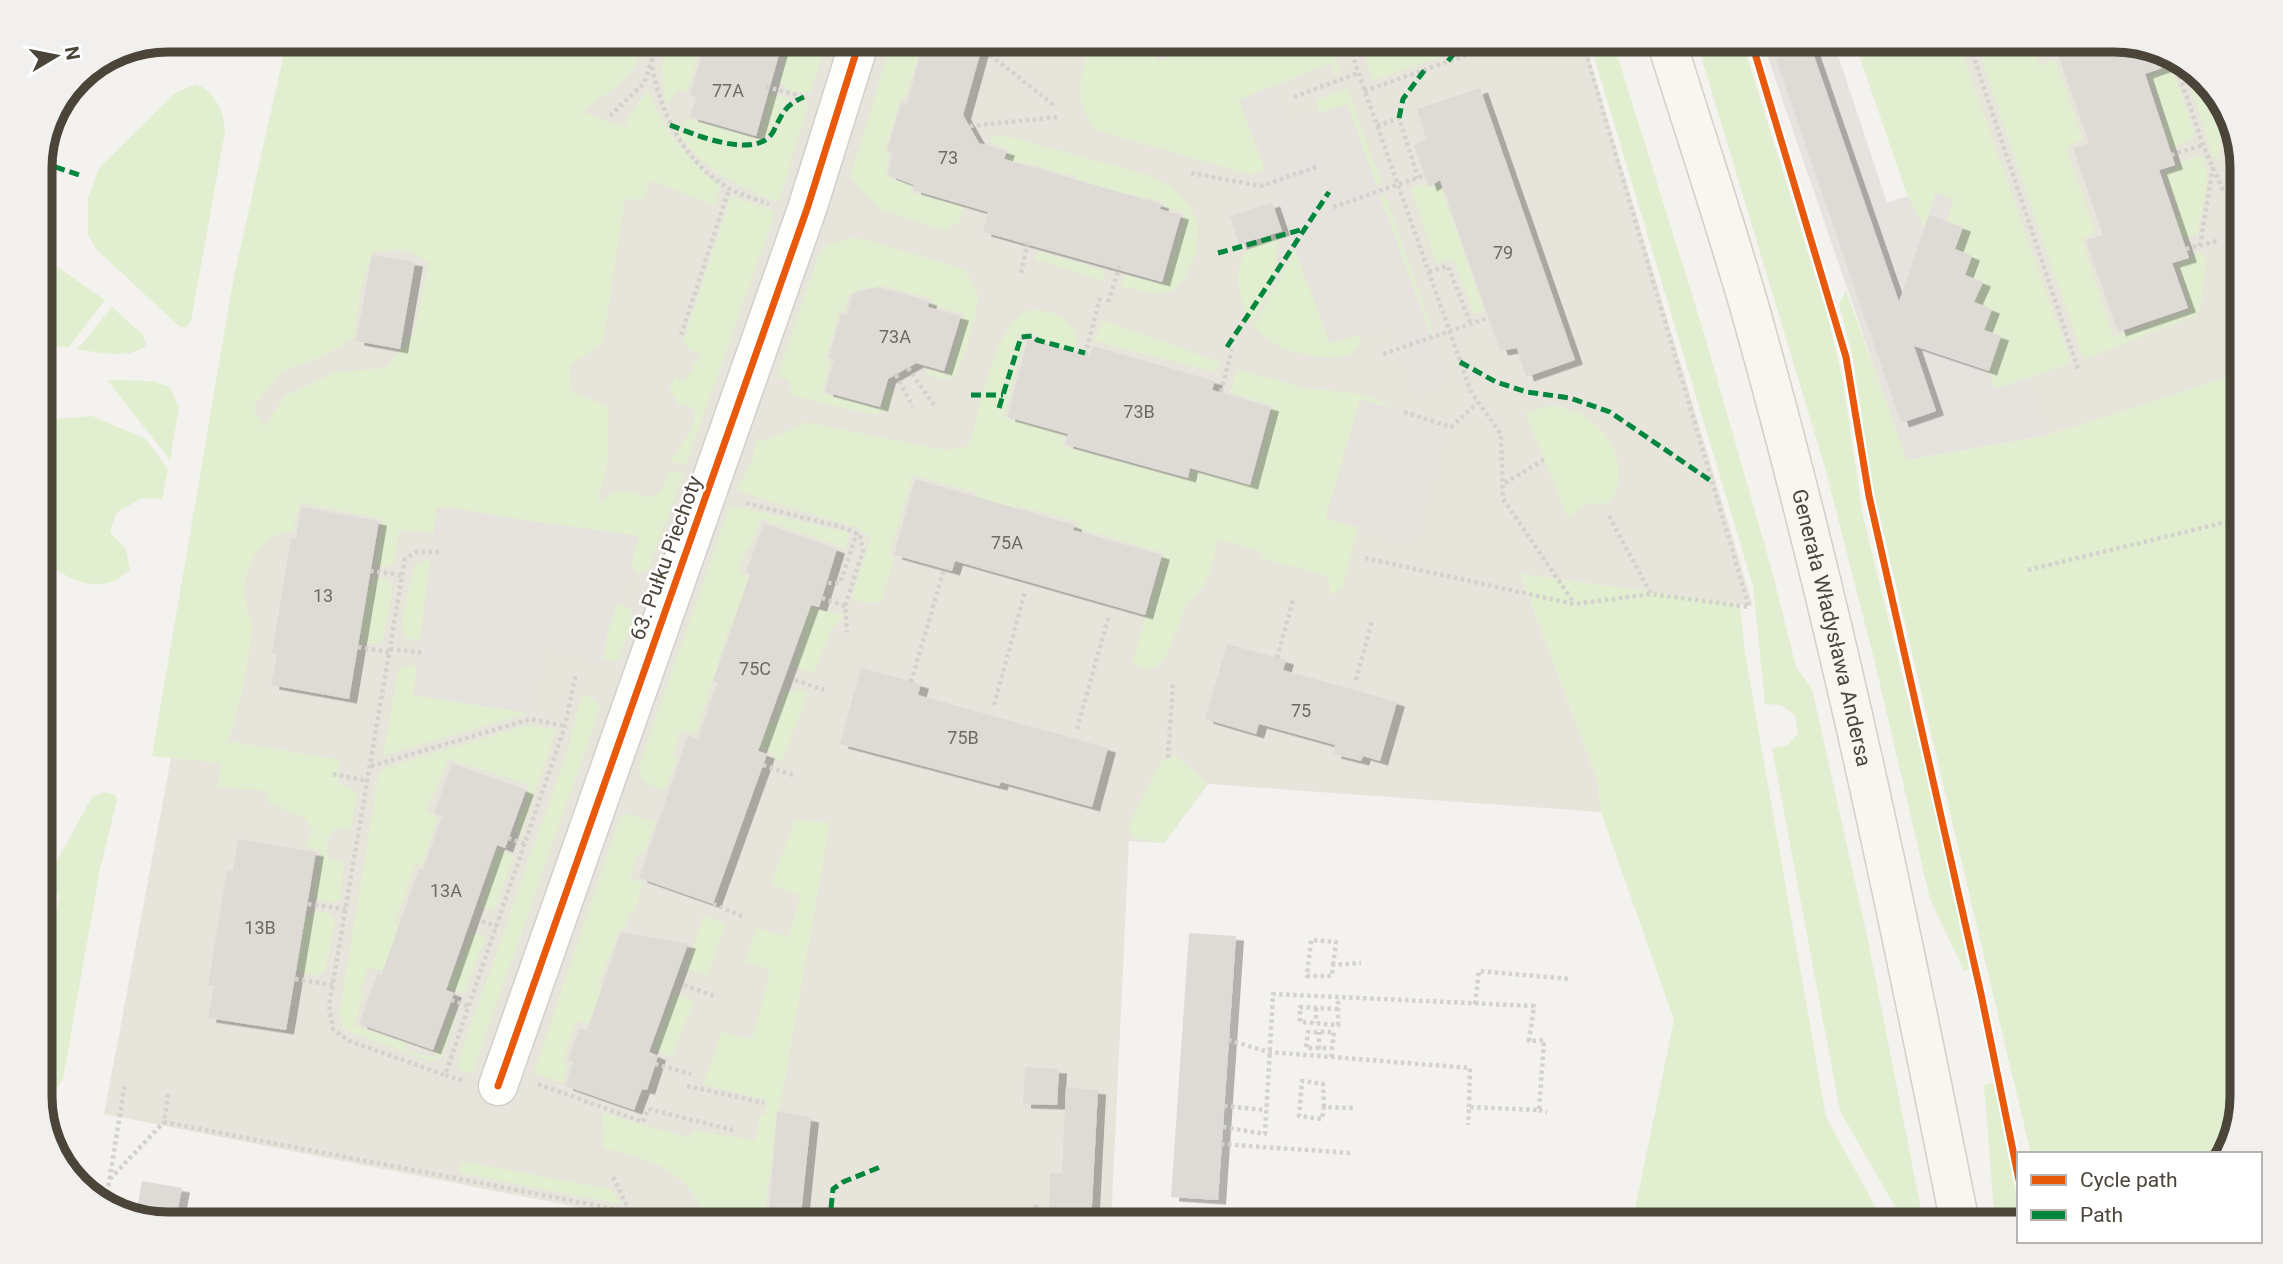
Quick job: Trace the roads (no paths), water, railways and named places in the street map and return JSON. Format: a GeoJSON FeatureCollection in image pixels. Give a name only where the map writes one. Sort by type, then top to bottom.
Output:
{"type":"FeatureCollection","features":[{"type":"Feature","properties":{"kind":"main road","name":"Generała Władysława Andersa"},"geometry":{"type":"LineString","coordinates":[[1670,52],[1750,309],[1814,552],[1895,896],[1958,1212]]}},
{"type":"Feature","properties":{"kind":"street","name":"63. Pułku Piechoty"},"geometry":{"type":"LineString","coordinates":[[501,1078],[807,209],[856,52]]}}]}
